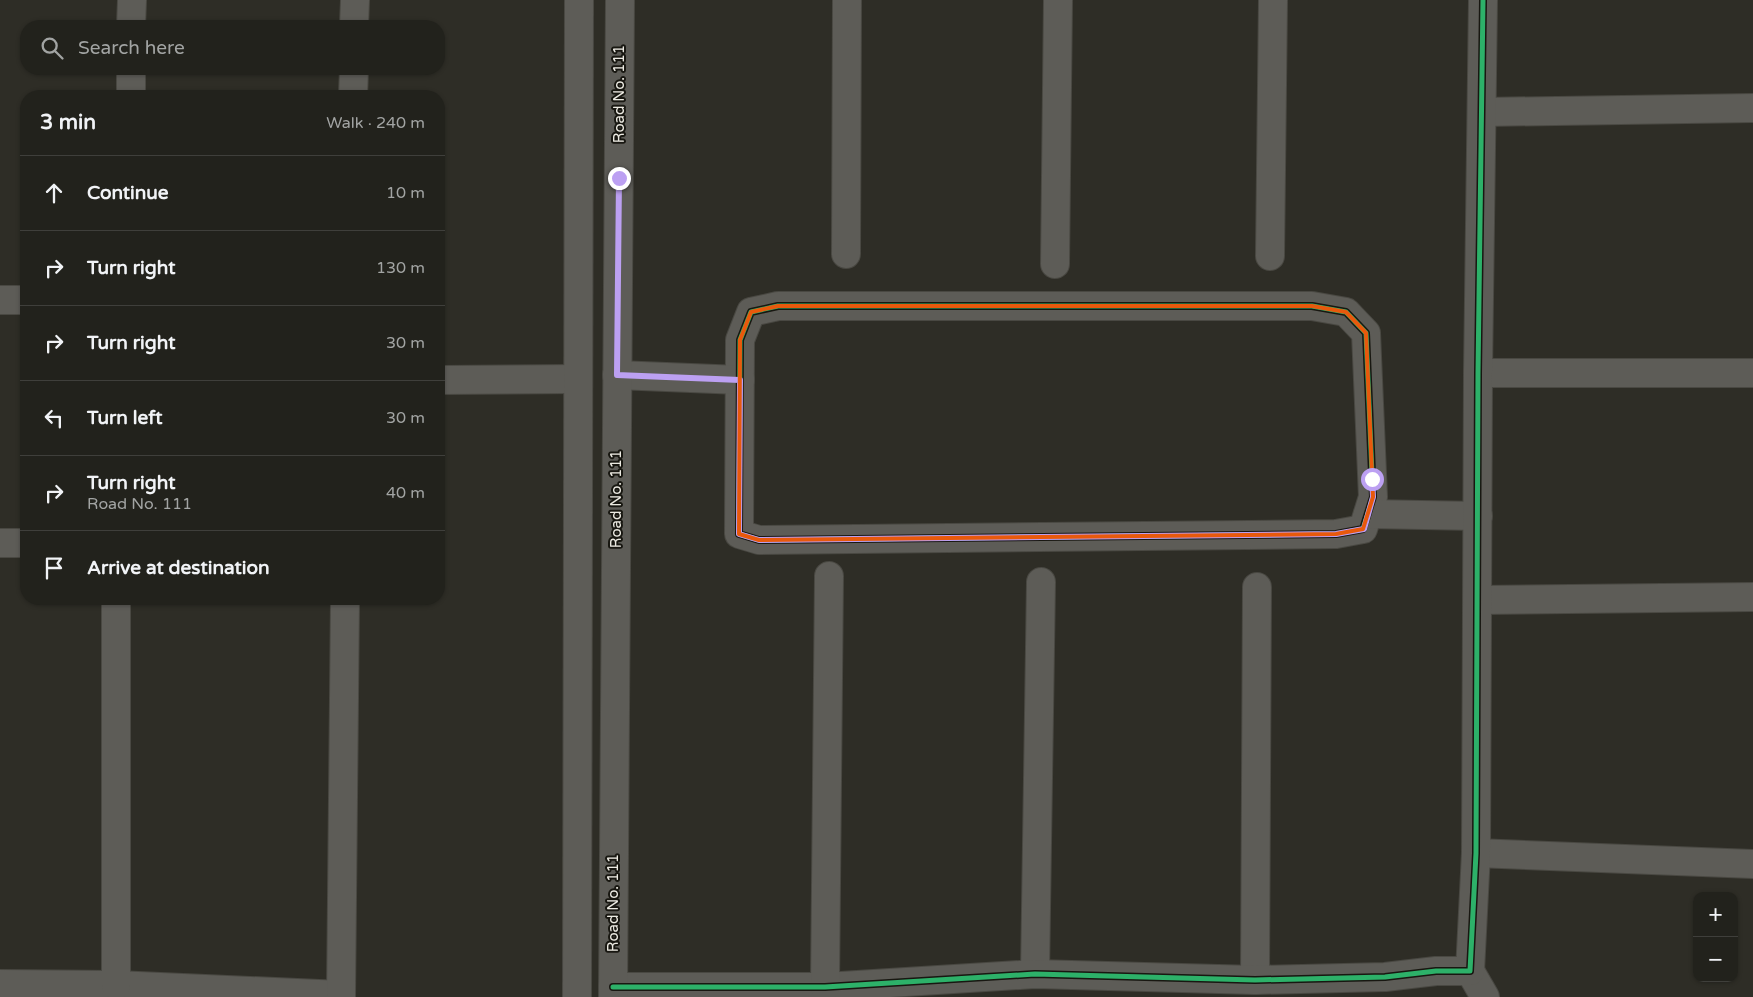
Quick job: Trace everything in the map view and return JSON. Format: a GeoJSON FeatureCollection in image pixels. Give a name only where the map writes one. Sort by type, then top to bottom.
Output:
{"type":"FeatureCollection","features":[{"type":"Feature","properties":{"kind":"street"},"geometry":{"type":"LineString","coordinates":[[131,20],[132,0]]}},
{"type":"Feature","properties":{"kind":"street"},"geometry":{"type":"LineString","coordinates":[[354,0],[354,20]]}},
{"type":"Feature","properties":{"kind":"street"},"geometry":{"type":"LineString","coordinates":[[577,997],[579,0]]}},
{"type":"Feature","properties":{"kind":"street","name":"Road No. 111"},"geometry":{"type":"LineString","coordinates":[[613,992],[620,0]]}},
{"type":"Feature","properties":{"kind":"street"},"geometry":{"type":"LineString","coordinates":[[846,254],[847,0]]}},
{"type":"Feature","properties":{"kind":"street"},"geometry":{"type":"LineString","coordinates":[[1054,264],[1058,0]]}},
{"type":"Feature","properties":{"kind":"street"},"geometry":{"type":"LineString","coordinates":[[1270,256],[1272,0]]}},
{"type":"Feature","properties":{"kind":"street"},"geometry":{"type":"LineString","coordinates":[[1484,0],[1478,373],[1476,853],[1470,971],[1485,997]]}},
{"type":"Feature","properties":{"kind":"street"},"geometry":{"type":"LineString","coordinates":[[131,75],[131,90]]}},
{"type":"Feature","properties":{"kind":"street"},"geometry":{"type":"LineString","coordinates":[[353,90],[354,75]]}},
{"type":"Feature","properties":{"kind":"street"},"geometry":{"type":"LineString","coordinates":[[1482,112],[1753,108]]}},
{"type":"Feature","properties":{"kind":"street"},"geometry":{"type":"LineString","coordinates":[[0,300],[20,300]]}},
{"type":"Feature","properties":{"kind":"street"},"geometry":{"type":"LineString","coordinates":[[778,306],[1312,306],[1346,312],[1366,333],[1373,497],[1368,514],[1364,529],[1336,534],[759,540],[739,534],[740,340],[751,312],[778,306]]}},
{"type":"Feature","properties":{"kind":"street"},"geometry":{"type":"LineString","coordinates":[[1478,373],[1753,373]]}},
{"type":"Feature","properties":{"kind":"street"},"geometry":{"type":"LineString","coordinates":[[617,375],[740,380]]}},
{"type":"Feature","properties":{"kind":"street"},"geometry":{"type":"LineString","coordinates":[[445,380],[578,379]]}},
{"type":"Feature","properties":{"kind":"street"},"geometry":{"type":"LineString","coordinates":[[1368,514],[1478,516]]}},
{"type":"Feature","properties":{"kind":"street"},"geometry":{"type":"LineString","coordinates":[[0,543],[20,544]]}},
{"type":"Feature","properties":{"kind":"street"},"geometry":{"type":"LineString","coordinates":[[825,987],[829,576]]}},
{"type":"Feature","properties":{"kind":"street"},"geometry":{"type":"LineString","coordinates":[[1034,974],[1041,582]]}},
{"type":"Feature","properties":{"kind":"street"},"geometry":{"type":"LineString","coordinates":[[1255,980],[1257,587]]}},
{"type":"Feature","properties":{"kind":"street"},"geometry":{"type":"LineString","coordinates":[[1478,600],[1753,597]]}},
{"type":"Feature","properties":{"kind":"street"},"geometry":{"type":"LineString","coordinates":[[116,605],[116,985]]}},
{"type":"Feature","properties":{"kind":"street"},"geometry":{"type":"LineString","coordinates":[[0,984],[116,985],[341,996],[345,605]]}},
{"type":"Feature","properties":{"kind":"street"},"geometry":{"type":"LineString","coordinates":[[1476,853],[1753,864]]}},
{"type":"Feature","properties":{"kind":"street"},"geometry":{"type":"LineString","coordinates":[[613,992],[825,987],[1034,974],[1255,980],[1384,977],[1436,971],[1470,971]]}},
{"type":"Feature","properties":{"kind":"highlighted area"},"geometry":{"type":"Polygon","coordinates":[[[778,306],[1312,306],[1346,312],[1366,333],[1373,497],[1363,529],[1336,534],[759,540],[739,534],[740,340],[751,312],[778,306]]]}},
{"type":"Feature","properties":{"kind":"cycle path"},"geometry":{"type":"LineString","coordinates":[[613,987],[825,987],[1035,974],[1255,980],[1385,977],[1436,971],[1470,971],[1476,853],[1478,373],[1483,0]]}},
{"type":"Feature","properties":{"kind":"cycle path"},"geometry":{"type":"LineString","coordinates":[[778,306],[1312,306],[1346,312],[1366,333],[1373,497],[1363,529],[1336,534],[759,540],[739,534],[740,340],[751,312],[778,306]]}},
{"type":"Feature","properties":{"kind":"route"},"geometry":{"type":"LineString","coordinates":[[619,178],[617,375],[740,380],[739,534],[759,540],[1336,534],[1364,529],[1373,497],[1372,479]]}}]}
